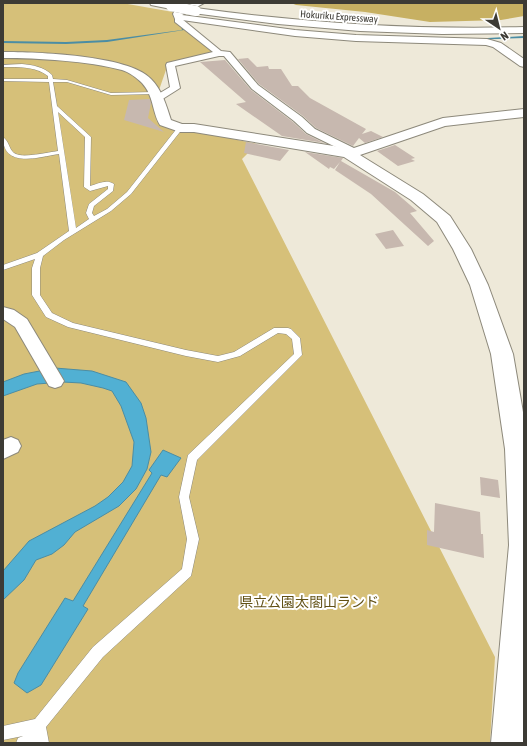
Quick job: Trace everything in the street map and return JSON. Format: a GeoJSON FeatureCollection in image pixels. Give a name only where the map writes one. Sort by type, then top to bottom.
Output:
{"type":"FeatureCollection","features":[{"type":"Feature","properties":{"kind":"main road","name":"Hokuriku Expressway"},"geometry":{"type":"LineString","coordinates":[[154,3],[199,7],[283,18],[354,24],[447,27],[524,25]]}},
{"type":"Feature","properties":{"kind":"main road","name":"Hokuriku Expressway"},"geometry":{"type":"LineString","coordinates":[[199,7],[273,21],[345,28],[423,31],[524,30]]}},
{"type":"Feature","properties":{"kind":"main road"},"geometry":{"type":"LineString","coordinates":[[199,7],[176,14],[178,17],[295,33],[356,38],[487,42],[497,45],[524,64]]}},
{"type":"Feature","properties":{"kind":"main road"},"geometry":{"type":"LineString","coordinates":[[3,56],[20,55],[88,61],[126,68],[138,74],[147,81],[156,95],[165,122],[180,128],[194,128],[236,134],[351,153],[417,197],[444,219],[462,249],[478,285],[502,354],[518,449],[523,545],[509,743]]}},
{"type":"Feature","properties":{"kind":"main road"},"geometry":{"type":"LineString","coordinates":[[351,153],[443,122],[524,112]]}},
{"type":"Feature","properties":{"kind":"street"},"geometry":{"type":"LineString","coordinates":[[178,17],[178,20],[219,53]]}},
{"type":"Feature","properties":{"kind":"street"},"geometry":{"type":"LineString","coordinates":[[156,95],[175,88],[170,65],[219,53],[227,54],[255,87],[298,119],[311,131],[351,153]]}},
{"type":"Feature","properties":{"kind":"street"},"geometry":{"type":"LineString","coordinates":[[3,313],[8,314],[21,323],[55,381]]}},
{"type":"Feature","properties":{"kind":"lane"},"geometry":{"type":"LineString","coordinates":[[3,66],[21,66],[42,70],[50,75],[56,107],[72,233]]}},
{"type":"Feature","properties":{"kind":"lane"},"geometry":{"type":"LineString","coordinates":[[3,80],[52,82],[67,81],[106,94],[156,95]]}},
{"type":"Feature","properties":{"kind":"lane"},"geometry":{"type":"LineString","coordinates":[[56,107],[88,137],[86,187],[90,189],[108,183],[112,186],[111,190],[91,205],[89,212],[93,220]]}},
{"type":"Feature","properties":{"kind":"lane"},"geometry":{"type":"LineString","coordinates":[[3,268],[40,255],[109,210],[128,193],[180,128]]}},
{"type":"Feature","properties":{"kind":"lane"},"geometry":{"type":"LineString","coordinates":[[3,140],[10,153],[14,156],[62,152]]}},
{"type":"Feature","properties":{"kind":"lane"},"geometry":{"type":"LineString","coordinates":[[23,743],[40,735],[98,652],[187,572],[193,539],[184,497],[192,458],[298,355],[296,338],[288,331],[277,330],[237,354],[218,359],[186,353],[71,325],[50,315],[36,295],[36,268],[40,255]]}},
{"type":"Feature","properties":{"kind":"lane"},"geometry":{"type":"LineString","coordinates":[[3,733],[40,735]]}},
{"type":"Feature","properties":{"kind":"green space","name":"県立公園太閤山ランド"},"geometry":{"type":"Polygon","coordinates":[[[3,3],[122,3],[173,12],[174,19],[213,53],[168,64],[158,93],[153,97],[157,122],[257,144],[242,159],[495,657],[490,743],[3,743],[3,3]]]}},
{"type":"Feature","properties":{"kind":"shaded area"},"geometry":{"type":"Polygon","coordinates":[[[291,3],[524,3],[524,16],[501,20],[430,22],[365,12],[296,5],[291,3]]]}},
{"type":"Feature","properties":{"kind":"water"},"geometry":{"type":"Polygon","coordinates":[[[55,368],[92,371],[126,382],[141,403],[146,418],[151,452],[147,469],[136,489],[119,506],[75,532],[64,545],[52,554],[36,560],[24,580],[3,600],[3,571],[29,541],[95,506],[108,497],[123,482],[132,466],[134,442],[121,406],[112,391],[81,383],[63,382],[37,384],[3,396],[3,382],[24,374],[55,368]]]}},
{"type":"Feature","properties":{"kind":"water"},"geometry":{"type":"Polygon","coordinates":[[[163,450],[181,458],[167,477],[161,475],[83,606],[88,609],[41,685],[27,693],[14,683],[18,673],[65,598],[73,601],[152,473],[149,470],[163,450]]]}},
{"type":"Feature","properties":{"kind":"building"},"geometry":{"type":"Polygon","coordinates":[[[248,58],[257,67],[268,66],[269,69],[281,69],[292,86],[298,86],[310,98],[366,129],[362,134],[371,131],[383,137],[365,143],[359,138],[353,146],[316,128],[303,116],[259,84],[238,59],[248,58]]]}},
{"type":"Feature","properties":{"kind":"building"},"geometry":{"type":"Polygon","coordinates":[[[225,60],[251,90],[293,122],[306,134],[324,143],[282,136],[236,104],[246,102],[200,62],[225,60]]]}},
{"type":"Feature","properties":{"kind":"building"},"geometry":{"type":"Polygon","coordinates":[[[150,99],[151,103],[148,118],[164,132],[124,120],[129,100],[150,99]]]}},
{"type":"Feature","properties":{"kind":"building"},"geometry":{"type":"Polygon","coordinates":[[[246,142],[289,150],[280,161],[244,153],[246,142]]]}},
{"type":"Feature","properties":{"kind":"building"},"geometry":{"type":"Polygon","coordinates":[[[395,145],[415,158],[411,159],[415,161],[398,166],[377,151],[395,145]]]}},
{"type":"Feature","properties":{"kind":"building"},"geometry":{"type":"Polygon","coordinates":[[[305,152],[343,158],[341,161],[395,192],[417,211],[410,213],[434,241],[428,246],[371,194],[335,170],[340,162],[334,169],[330,167],[329,169],[305,152]]]}},
{"type":"Feature","properties":{"kind":"building"},"geometry":{"type":"Polygon","coordinates":[[[393,230],[404,246],[386,249],[375,234],[393,230]]]}},
{"type":"Feature","properties":{"kind":"building"},"geometry":{"type":"Polygon","coordinates":[[[480,477],[498,480],[500,498],[481,495],[480,477]]]}},
{"type":"Feature","properties":{"kind":"building"},"geometry":{"type":"Polygon","coordinates":[[[435,503],[480,512],[484,558],[427,545],[427,530],[434,532],[435,503]]]}},
{"type":"Feature","properties":{"kind":"waterway"},"geometry":{"type":"LineString","coordinates":[[3,42],[66,43],[107,41],[183,30],[181,22]]}},
{"type":"Feature","properties":{"kind":"waterway"},"geometry":{"type":"LineString","coordinates":[[471,39],[524,37]]}}]}
